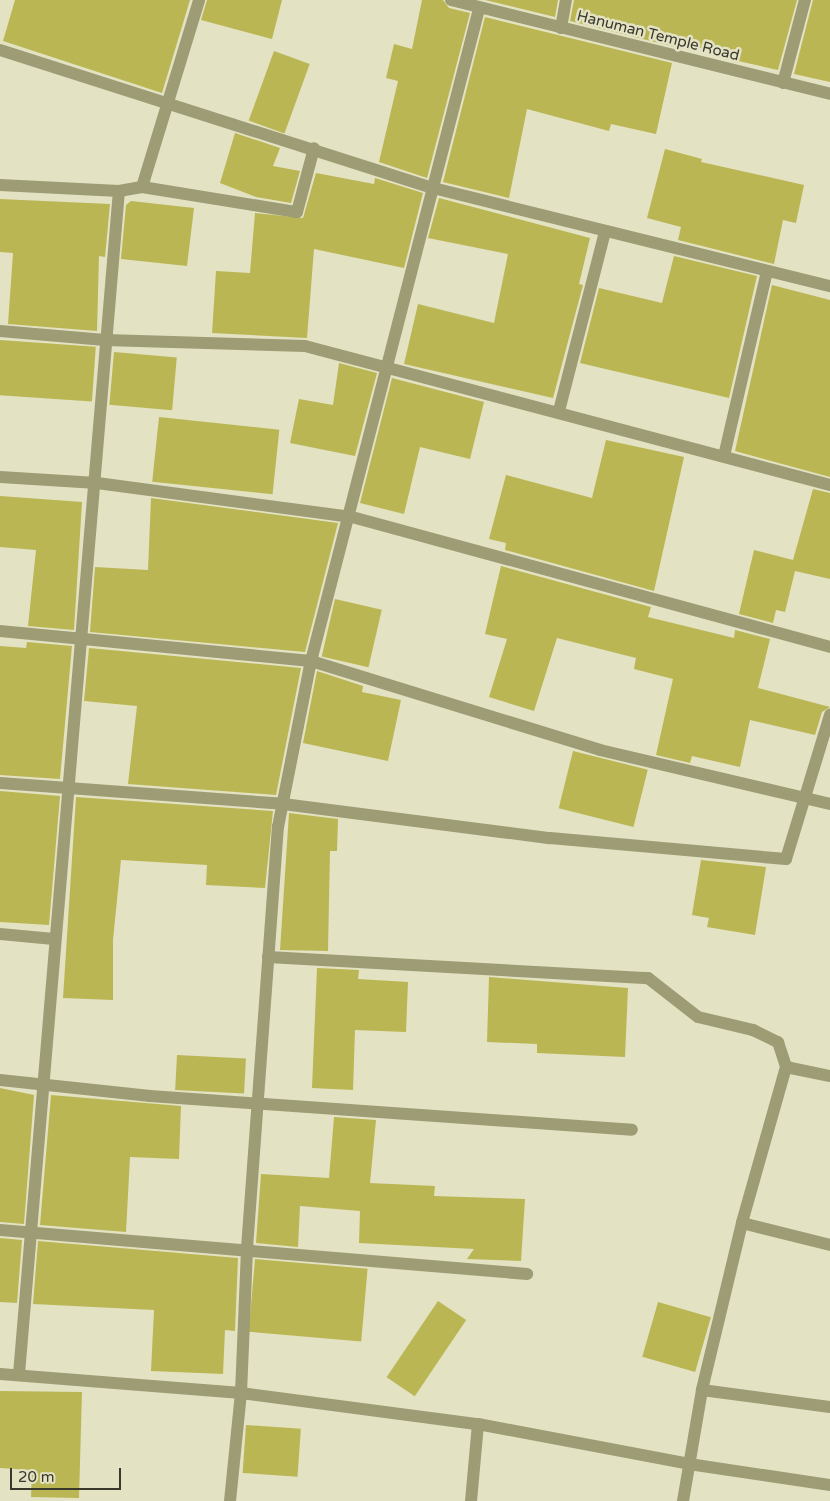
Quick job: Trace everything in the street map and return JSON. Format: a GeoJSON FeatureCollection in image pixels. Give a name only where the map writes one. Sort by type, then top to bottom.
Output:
{"type":"FeatureCollection","features":[{"type":"Feature","properties":{"kind":"street"},"geometry":{"type":"LineString","coordinates":[[142,187],[199,0]]}},
{"type":"Feature","properties":{"kind":"street","name":"Hanuman Temple Road"},"geometry":{"type":"LineString","coordinates":[[450,0],[830,94]]}},
{"type":"Feature","properties":{"kind":"street"},"geometry":{"type":"LineString","coordinates":[[561,28],[566,0]]}},
{"type":"Feature","properties":{"kind":"street"},"geometry":{"type":"LineString","coordinates":[[783,83],[805,0]]}},
{"type":"Feature","properties":{"kind":"street"},"geometry":{"type":"LineString","coordinates":[[230,1501],[241,1392],[247,1248],[268,957],[283,804],[311,661],[352,517],[479,8]]}},
{"type":"Feature","properties":{"kind":"street"},"geometry":{"type":"LineString","coordinates":[[0,50],[314,148],[433,188],[830,286]]}},
{"type":"Feature","properties":{"kind":"street"},"geometry":{"type":"LineString","coordinates":[[0,185],[119,191],[142,187],[297,212],[314,148]]}},
{"type":"Feature","properties":{"kind":"street"},"geometry":{"type":"LineString","coordinates":[[19,1374],[28,1232],[97,483],[105,340],[119,191]]}},
{"type":"Feature","properties":{"kind":"street"},"geometry":{"type":"LineString","coordinates":[[558,411],[605,232]]}},
{"type":"Feature","properties":{"kind":"street"},"geometry":{"type":"LineString","coordinates":[[724,456],[766,271]]}},
{"type":"Feature","properties":{"kind":"street"},"geometry":{"type":"LineString","coordinates":[[0,331],[105,340],[304,346],[558,411],[830,485]]}},
{"type":"Feature","properties":{"kind":"street"},"geometry":{"type":"LineString","coordinates":[[0,477],[97,483],[352,517],[830,647]]}},
{"type":"Feature","properties":{"kind":"street"},"geometry":{"type":"LineString","coordinates":[[0,631],[311,661],[600,750],[830,804]]}},
{"type":"Feature","properties":{"kind":"street"},"geometry":{"type":"LineString","coordinates":[[0,782],[69,789],[283,804],[550,838],[786,859],[807,798],[830,715]]}},
{"type":"Feature","properties":{"kind":"street"},"geometry":{"type":"LineString","coordinates":[[0,934],[54,939]]}},
{"type":"Feature","properties":{"kind":"street"},"geometry":{"type":"LineString","coordinates":[[268,957],[648,978],[698,1017],[753,1030],[778,1042],[786,1067],[742,1223],[702,1390],[683,1501]]}},
{"type":"Feature","properties":{"kind":"street"},"geometry":{"type":"LineString","coordinates":[[786,1067],[830,1076]]}},
{"type":"Feature","properties":{"kind":"street"},"geometry":{"type":"LineString","coordinates":[[0,1080],[41,1082],[257,1104],[632,1130]]}},
{"type":"Feature","properties":{"kind":"street"},"geometry":{"type":"LineString","coordinates":[[742,1223],[830,1245]]}},
{"type":"Feature","properties":{"kind":"street"},"geometry":{"type":"LineString","coordinates":[[0,1230],[247,1248],[528,1274]]}},
{"type":"Feature","properties":{"kind":"street"},"geometry":{"type":"LineString","coordinates":[[0,1374],[241,1392],[478,1424],[689,1464],[830,1485]]}},
{"type":"Feature","properties":{"kind":"street"},"geometry":{"type":"LineString","coordinates":[[702,1390],[830,1407]]}},
{"type":"Feature","properties":{"kind":"street"},"geometry":{"type":"LineString","coordinates":[[471,1501],[478,1424]]}},
{"type":"Feature","properties":{"kind":"building"},"geometry":{"type":"Polygon","coordinates":[[[15,0],[190,0],[162,93],[3,41],[15,0]]]}},
{"type":"Feature","properties":{"kind":"building"},"geometry":{"type":"Polygon","coordinates":[[[207,0],[282,0],[272,39],[201,20],[207,0]]]}},
{"type":"Feature","properties":{"kind":"building"},"geometry":{"type":"Polygon","coordinates":[[[422,0],[443,0],[449,8],[470,13],[427,178],[379,162],[398,81],[386,78],[394,44],[412,49],[422,0]]]}},
{"type":"Feature","properties":{"kind":"building"},"geometry":{"type":"Polygon","coordinates":[[[485,0],[558,0],[555,17],[485,0]]]}},
{"type":"Feature","properties":{"kind":"building"},"geometry":{"type":"Polygon","coordinates":[[[574,0],[797,0],[778,70],[738,61],[739,56],[676,43],[675,47],[570,21],[574,0]]]}},
{"type":"Feature","properties":{"kind":"building"},"geometry":{"type":"Polygon","coordinates":[[[813,0],[830,0],[830,82],[794,74],[813,0]]]}},
{"type":"Feature","properties":{"kind":"building"},"geometry":{"type":"Polygon","coordinates":[[[485,17],[672,63],[656,134],[611,124],[609,131],[527,109],[509,198],[443,182],[485,17]]]}},
{"type":"Feature","properties":{"kind":"building"},"geometry":{"type":"Polygon","coordinates":[[[274,51],[310,64],[284,134],[249,121],[274,51]]]}},
{"type":"Feature","properties":{"kind":"building"},"geometry":{"type":"Polygon","coordinates":[[[235,133],[280,148],[273,166],[300,171],[291,203],[256,197],[220,183],[235,133]]]}},
{"type":"Feature","properties":{"kind":"building"},"geometry":{"type":"Polygon","coordinates":[[[665,149],[702,159],[701,162],[804,185],[796,223],[783,220],[774,264],[678,240],[681,227],[647,218],[665,149]]]}},
{"type":"Feature","properties":{"kind":"building"},"geometry":{"type":"Polygon","coordinates":[[[316,173],[374,184],[375,178],[423,193],[404,268],[314,249],[307,338],[212,333],[216,271],[250,273],[255,213],[303,218],[316,173]]]}},
{"type":"Feature","properties":{"kind":"building"},"geometry":{"type":"Polygon","coordinates":[[[439,198],[590,238],[579,284],[583,285],[553,398],[404,364],[418,304],[494,323],[508,254],[428,238],[439,198]]]}},
{"type":"Feature","properties":{"kind":"building"},"geometry":{"type":"Polygon","coordinates":[[[0,199],[110,204],[105,257],[99,256],[97,331],[8,324],[13,253],[0,252],[0,199]]]}},
{"type":"Feature","properties":{"kind":"building"},"geometry":{"type":"Polygon","coordinates":[[[131,201],[194,208],[187,266],[121,259],[126,205],[131,201]]]}},
{"type":"Feature","properties":{"kind":"building"},"geometry":{"type":"Polygon","coordinates":[[[674,256],[757,276],[729,398],[580,363],[599,288],[662,303],[674,256]]]}},
{"type":"Feature","properties":{"kind":"building"},"geometry":{"type":"Polygon","coordinates":[[[772,285],[830,300],[830,477],[735,451],[772,285]]]}},
{"type":"Feature","properties":{"kind":"building"},"geometry":{"type":"Polygon","coordinates":[[[0,340],[96,347],[92,402],[0,395],[0,340]]]}},
{"type":"Feature","properties":{"kind":"building"},"geometry":{"type":"Polygon","coordinates":[[[114,352],[177,357],[172,410],[109,405],[114,352]]]}},
{"type":"Feature","properties":{"kind":"building"},"geometry":{"type":"Polygon","coordinates":[[[339,363],[377,373],[355,456],[290,443],[299,399],[333,405],[339,363]]]}},
{"type":"Feature","properties":{"kind":"building"},"geometry":{"type":"Polygon","coordinates":[[[392,378],[484,402],[470,459],[420,447],[404,514],[360,503],[392,378]]]}},
{"type":"Feature","properties":{"kind":"building"},"geometry":{"type":"Polygon","coordinates":[[[159,417],[279,430],[273,494],[152,482],[159,417]]]}},
{"type":"Feature","properties":{"kind":"building"},"geometry":{"type":"Polygon","coordinates":[[[606,440],[684,457],[654,591],[505,550],[506,543],[489,539],[506,475],[592,498],[606,440]]]}},
{"type":"Feature","properties":{"kind":"building"},"geometry":{"type":"Polygon","coordinates":[[[813,489],[830,493],[830,579],[795,571],[785,612],[776,610],[773,623],[739,614],[754,550],[793,560],[813,489]]]}},
{"type":"Feature","properties":{"kind":"building"},"geometry":{"type":"Polygon","coordinates":[[[0,496],[82,502],[74,630],[28,626],[36,550],[0,547],[0,496]]]}},
{"type":"Feature","properties":{"kind":"building"},"geometry":{"type":"Polygon","coordinates":[[[151,498],[338,523],[305,652],[90,632],[95,567],[148,570],[151,498]]]}},
{"type":"Feature","properties":{"kind":"building"},"geometry":{"type":"Polygon","coordinates":[[[501,566],[651,607],[648,617],[734,638],[735,630],[770,639],[758,688],[830,707],[822,712],[815,735],[750,720],[740,767],[692,756],[690,763],[656,755],[673,679],[634,669],[636,658],[557,638],[534,711],[489,697],[507,639],[485,634],[501,566]]]}},
{"type":"Feature","properties":{"kind":"building"},"geometry":{"type":"Polygon","coordinates":[[[335,599],[382,610],[368,667],[322,656],[335,599]]]}},
{"type":"Feature","properties":{"kind":"building"},"geometry":{"type":"Polygon","coordinates":[[[27,642],[72,646],[60,779],[0,775],[0,646],[26,648],[27,642]]]}},
{"type":"Feature","properties":{"kind":"building"},"geometry":{"type":"Polygon","coordinates":[[[89,648],[301,668],[276,795],[128,784],[137,706],[84,701],[89,648]]]}},
{"type":"Feature","properties":{"kind":"building"},"geometry":{"type":"Polygon","coordinates":[[[317,671],[363,686],[362,692],[401,700],[388,761],[303,743],[317,671]]]}},
{"type":"Feature","properties":{"kind":"building"},"geometry":{"type":"Polygon","coordinates":[[[573,751],[648,770],[633,827],[559,808],[573,751]]]}},
{"type":"Feature","properties":{"kind":"building"},"geometry":{"type":"Polygon","coordinates":[[[0,791],[60,796],[49,925],[0,922],[0,791]]]}},
{"type":"Feature","properties":{"kind":"building"},"geometry":{"type":"Polygon","coordinates":[[[76,797],[273,811],[265,888],[206,885],[207,865],[121,860],[113,940],[113,1000],[63,998],[76,797]]]}},
{"type":"Feature","properties":{"kind":"building"},"geometry":{"type":"Polygon","coordinates":[[[289,813],[338,819],[337,851],[330,851],[328,951],[280,950],[289,813]]]}},
{"type":"Feature","properties":{"kind":"building"},"geometry":{"type":"Polygon","coordinates":[[[701,860],[766,867],[755,935],[707,927],[709,918],[692,915],[701,860]]]}},
{"type":"Feature","properties":{"kind":"building"},"geometry":{"type":"Polygon","coordinates":[[[317,968],[359,970],[358,979],[408,982],[406,1032],[355,1030],[353,1090],[312,1088],[317,968]]]}},
{"type":"Feature","properties":{"kind":"building"},"geometry":{"type":"Polygon","coordinates":[[[489,977],[628,988],[625,1057],[537,1053],[537,1044],[487,1042],[489,977]]]}},
{"type":"Feature","properties":{"kind":"building"},"geometry":{"type":"Polygon","coordinates":[[[177,1055],[246,1059],[244,1094],[175,1090],[177,1055]]]}},
{"type":"Feature","properties":{"kind":"building"},"geometry":{"type":"Polygon","coordinates":[[[0,1088],[34,1095],[24,1224],[0,1222],[0,1088]]]}},
{"type":"Feature","properties":{"kind":"building"},"geometry":{"type":"Polygon","coordinates":[[[51,1095],[181,1106],[179,1159],[130,1157],[126,1232],[40,1225],[51,1095]]]}},
{"type":"Feature","properties":{"kind":"building"},"geometry":{"type":"Polygon","coordinates":[[[334,1117],[376,1120],[370,1183],[435,1186],[434,1196],[525,1199],[521,1261],[467,1259],[474,1249],[359,1243],[360,1211],[300,1206],[298,1247],[256,1243],[261,1174],[329,1178],[334,1117]]]}},
{"type":"Feature","properties":{"kind":"building"},"geometry":{"type":"Polygon","coordinates":[[[0,1238],[22,1240],[17,1303],[0,1302],[0,1238]]]}},
{"type":"Feature","properties":{"kind":"building"},"geometry":{"type":"Polygon","coordinates":[[[38,1241],[238,1258],[235,1331],[225,1330],[223,1374],[151,1371],[154,1310],[33,1304],[38,1241]]]}},
{"type":"Feature","properties":{"kind":"building"},"geometry":{"type":"Polygon","coordinates":[[[255,1259],[368,1269],[361,1342],[249,1332],[255,1259]]]}},
{"type":"Feature","properties":{"kind":"building"},"geometry":{"type":"Polygon","coordinates":[[[438,1301],[466,1320],[415,1396],[387,1377],[438,1301]]]}},
{"type":"Feature","properties":{"kind":"building"},"geometry":{"type":"Polygon","coordinates":[[[658,1302],[711,1317],[695,1372],[642,1357],[658,1302]]]}},
{"type":"Feature","properties":{"kind":"building"},"geometry":{"type":"Polygon","coordinates":[[[0,1391],[82,1392],[79,1498],[31,1497],[32,1470],[0,1468],[0,1391]]]}},
{"type":"Feature","properties":{"kind":"building"},"geometry":{"type":"Polygon","coordinates":[[[246,1425],[301,1429],[298,1477],[243,1473],[246,1425]]]}}]}
